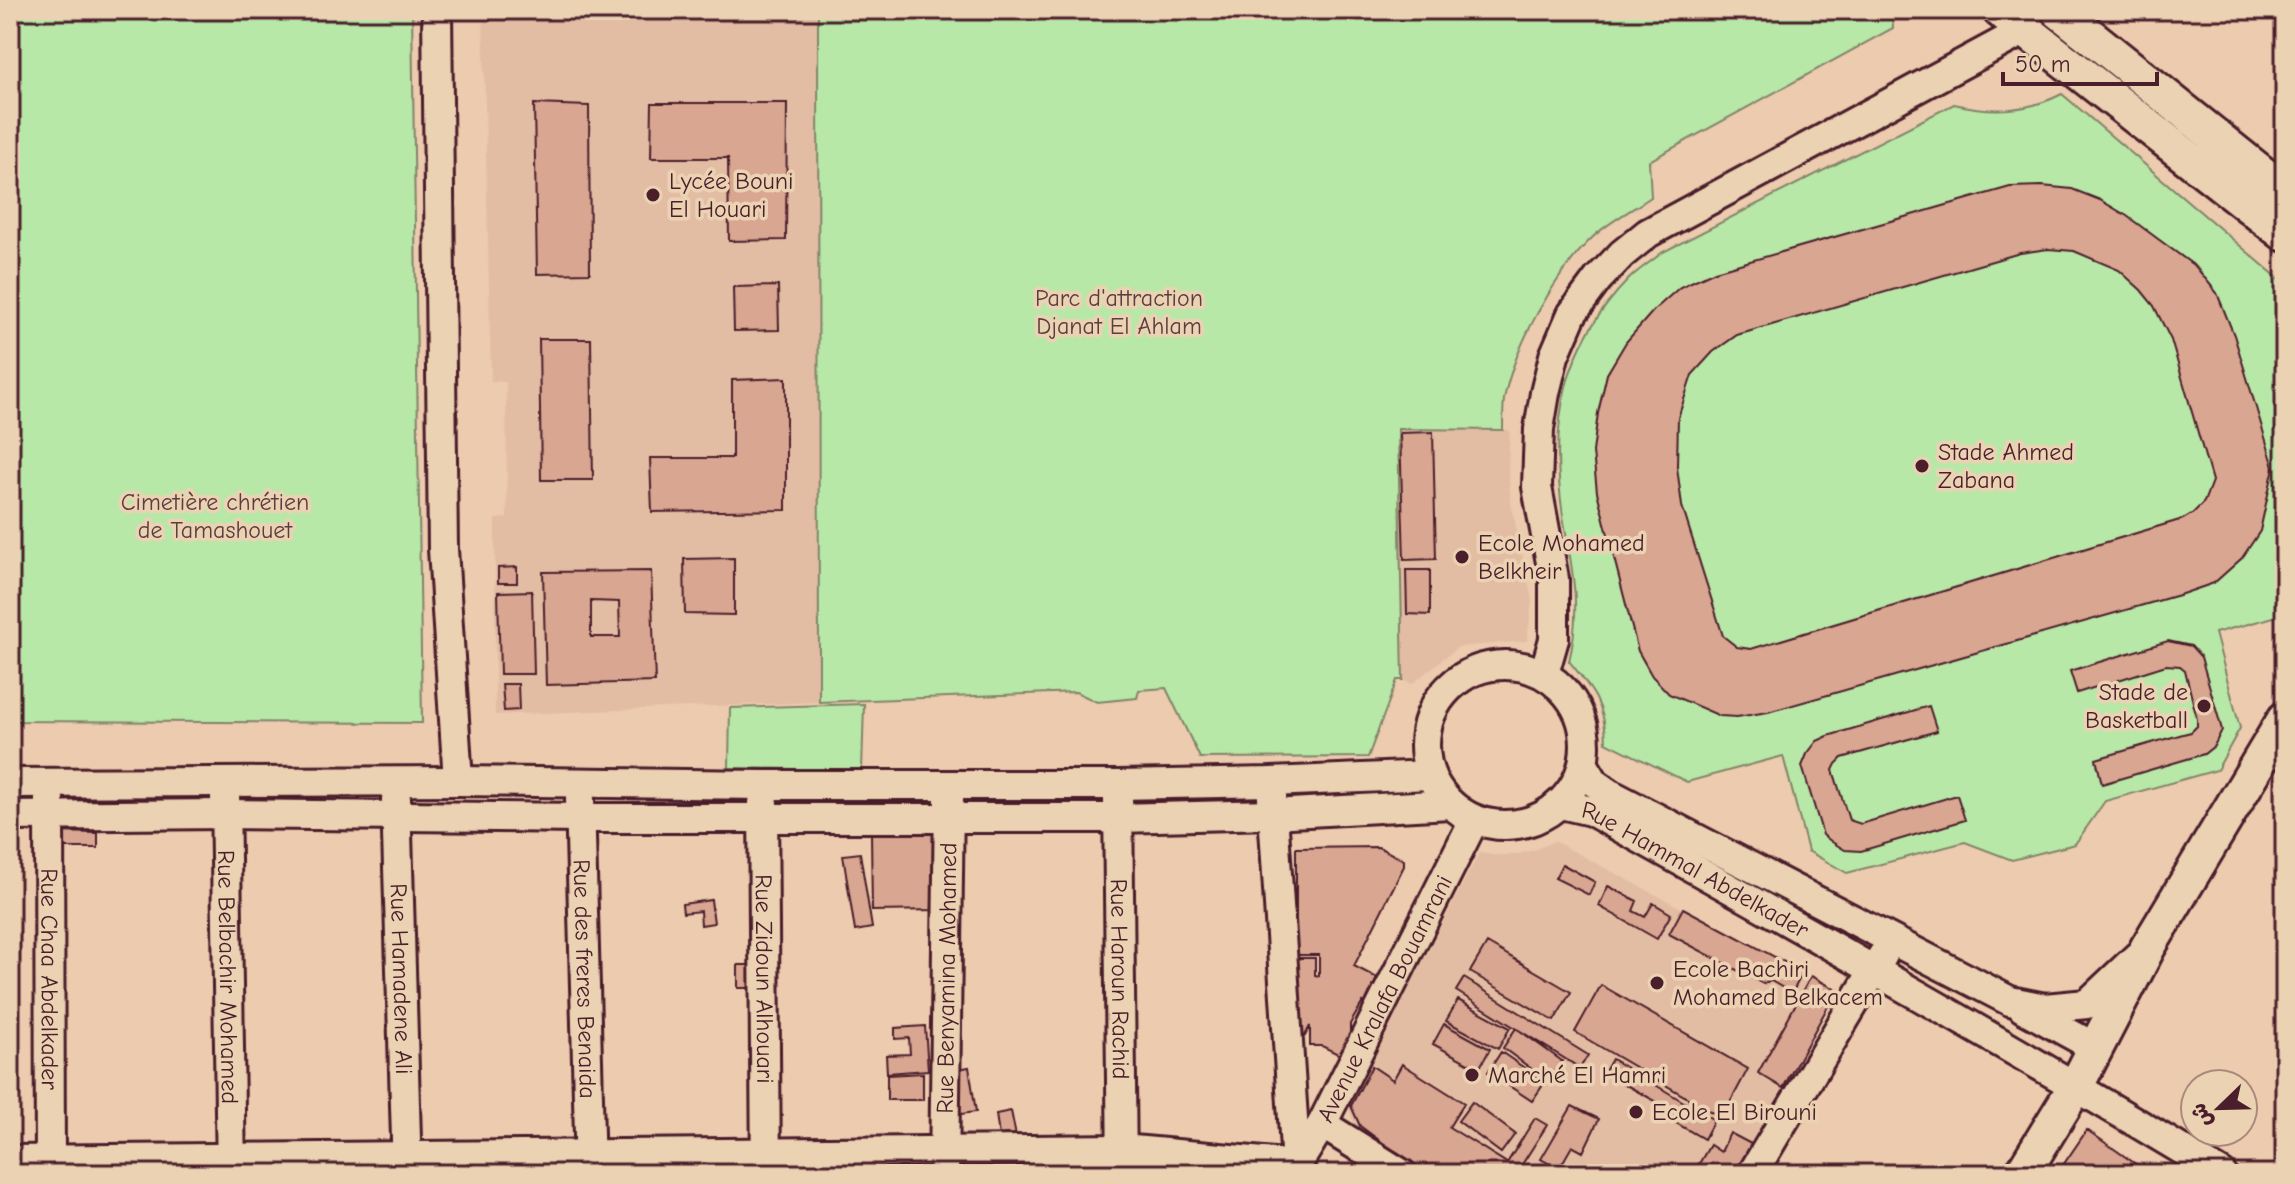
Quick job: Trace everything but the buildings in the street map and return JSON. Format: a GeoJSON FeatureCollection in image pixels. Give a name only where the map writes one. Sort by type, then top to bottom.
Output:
{"type":"FeatureCollection","features":[{"type":"Feature","properties":{"kind":"main road"},"geometry":{"type":"LineString","coordinates":[[2058,10],[2285,192]]}},
{"type":"Feature","properties":{"kind":"main road"},"geometry":{"type":"LineString","coordinates":[[2012,20],[2285,234]]}},
{"type":"Feature","properties":{"kind":"main road"},"geometry":{"type":"LineString","coordinates":[[2022,1174],[2076,1086],[2148,947],[2285,719]]}},
{"type":"Feature","properties":{"kind":"street"},"geometry":{"type":"LineString","coordinates":[[437,10],[443,549],[458,781]]}},
{"type":"Feature","properties":{"kind":"street"},"geometry":{"type":"LineString","coordinates":[[1544,674],[1554,639],[1554,579],[1537,487],[1539,429],[1554,356],[1572,314],[1598,279],[1648,233],[2012,20]]}},
{"type":"Feature","properties":{"kind":"street"},"geometry":{"type":"LineString","coordinates":[[1512,665],[1544,674],[1572,700],[1586,738],[1584,765],[1578,781],[1561,804],[1535,821],[1506,826],[1474,820],[1450,804],[1430,775],[1425,738],[1438,701],[1455,682],[1479,669],[1512,665]]}},
{"type":"Feature","properties":{"kind":"street"},"geometry":{"type":"LineString","coordinates":[[1584,765],[1595,783],[1614,796],[2096,1048]]}},
{"type":"Feature","properties":{"kind":"street"},"geometry":{"type":"LineString","coordinates":[[10,783],[458,781],[1118,785],[1430,775]]}},
{"type":"Feature","properties":{"kind":"street","name":"Rue Chaa Abdelkader"},"geometry":{"type":"LineString","coordinates":[[48,782],[50,1167]]}},
{"type":"Feature","properties":{"kind":"street","name":"Rue Belbachir Mohamed"},"geometry":{"type":"LineString","coordinates":[[224,782],[231,1166]]}},
{"type":"Feature","properties":{"kind":"street"},"geometry":{"type":"LineString","coordinates":[[10,1160],[50,1167],[1122,1162],[1294,1170],[1271,782]]}},
{"type":"Feature","properties":{"kind":"street","name":"Rue Hamadene Ali"},"geometry":{"type":"LineString","coordinates":[[395,783],[407,1165]]}},
{"type":"Feature","properties":{"kind":"street","name":"Rue des freres Benaida"},"geometry":{"type":"LineString","coordinates":[[579,783],[590,1164]]}},
{"type":"Feature","properties":{"kind":"street","name":"Rue Benyamina Mohamed"},"geometry":{"type":"LineString","coordinates":[[944,1163],[949,784]]}},
{"type":"Feature","properties":{"kind":"street","name":"Rue Zidoun Alhouari"},"geometry":{"type":"LineString","coordinates":[[762,785],[766,1163]]}},
{"type":"Feature","properties":{"kind":"street","name":"Rue Haroun Rachid"},"geometry":{"type":"LineString","coordinates":[[1118,785],[1122,1162]]}},
{"type":"Feature","properties":{"kind":"street"},"geometry":{"type":"LineString","coordinates":[[10,816],[1118,818],[1273,814],[1450,804]]}},
{"type":"Feature","properties":{"kind":"street","name":"Rue Hammal Abdelkader"},"geometry":{"type":"LineString","coordinates":[[1561,804],[1591,811],[1874,968],[2222,1174]]}},
{"type":"Feature","properties":{"kind":"street","name":"Avenue Kralafa Bouamrani"},"geometry":{"type":"LineString","coordinates":[[1294,1170],[1322,1124],[1474,820]]}},
{"type":"Feature","properties":{"kind":"street"},"geometry":{"type":"LineString","coordinates":[[1752,1174],[1892,941]]}},
{"type":"Feature","properties":{"kind":"street"},"geometry":{"type":"LineString","coordinates":[[2010,1001],[2045,1008],[2087,1004],[2148,947]]}},
{"type":"Feature","properties":{"kind":"street"},"geometry":{"type":"LineString","coordinates":[[1322,1124],[1402,1174]]}},
{"type":"Feature","properties":{"kind":"shaded area","name":"Lycée Bouni El Houari"},"geometry":{"type":"Polygon","coordinates":[[[483,10],[818,10],[819,702],[495,715],[495,519],[507,518],[506,382],[491,381],[483,10]]]}},
{"type":"Feature","properties":{"kind":"shaded area","name":"Ecole Mohamed Belkheir"},"geometry":{"type":"Polygon","coordinates":[[[1398,429],[1510,430],[1508,466],[1511,503],[1532,600],[1527,641],[1458,647],[1412,684],[1403,680],[1398,429]]]}},
{"type":"Feature","properties":{"kind":"shaded area"},"geometry":{"type":"Polygon","coordinates":[[[1554,841],[1837,990],[1735,1174],[1428,1174],[1356,1130],[1347,1104],[1479,853],[1513,855],[1554,841]]]}},
{"type":"Feature","properties":{"kind":"green space","name":"Cimetière chrétien de Tamashouet"},"geometry":{"type":"Polygon","coordinates":[[[10,10],[412,10],[422,723],[10,721],[10,10]]]}},
{"type":"Feature","properties":{"kind":"green space","name":"Parc d'attraction Djanat El Ahlam"},"geometry":{"type":"Polygon","coordinates":[[[818,10],[1892,10],[1893,28],[1649,161],[1651,197],[1614,220],[1579,251],[1538,311],[1509,378],[1504,399],[1503,430],[1398,429],[1403,680],[1397,680],[1368,757],[1200,758],[1166,688],[1139,690],[1137,698],[1097,702],[1076,692],[819,702],[818,10]]]}},
{"type":"Feature","properties":{"kind":"green space","name":"Stade Ahmed Zabana"},"geometry":{"type":"Polygon","coordinates":[[[2062,94],[2285,284],[2285,614],[2215,633],[2240,728],[2217,770],[2105,801],[2075,844],[2012,860],[1965,842],[1847,873],[1808,851],[1783,756],[1687,782],[1606,742],[1596,698],[1569,661],[1575,606],[1559,482],[1558,449],[1566,388],[1588,332],[1606,305],[1633,275],[1663,252],[1954,104],[1982,109],[2009,109],[2036,104],[2062,94]]]}},
{"type":"Feature","properties":{"kind":"green space"},"geometry":{"type":"Polygon","coordinates":[[[864,704],[862,770],[729,768],[730,708],[864,704]]]}},
{"type":"Feature","properties":{"kind":"place","name":"Lycée Bouni El Houari"},"geometry":{"type":"Point","coordinates":[653,195]}},
{"type":"Feature","properties":{"kind":"place","name":"Stade Ahmed Zabana"},"geometry":{"type":"Point","coordinates":[1922,466]}},
{"type":"Feature","properties":{"kind":"place","name":"Ecole Mohamed Belkheir"},"geometry":{"type":"Point","coordinates":[1462,557]}},
{"type":"Feature","properties":{"kind":"place","name":"Stade de Basketball"},"geometry":{"type":"Point","coordinates":[2204,706]}},
{"type":"Feature","properties":{"kind":"place","name":"Ecole Bachiri Mohamed Belkacem"},"geometry":{"type":"Point","coordinates":[1657,983]}},
{"type":"Feature","properties":{"kind":"place","name":"Marché El Hamri"},"geometry":{"type":"Point","coordinates":[1472,1075]}},
{"type":"Feature","properties":{"kind":"place","name":"Ecole El Birouni"},"geometry":{"type":"Point","coordinates":[1636,1112]}}]}
